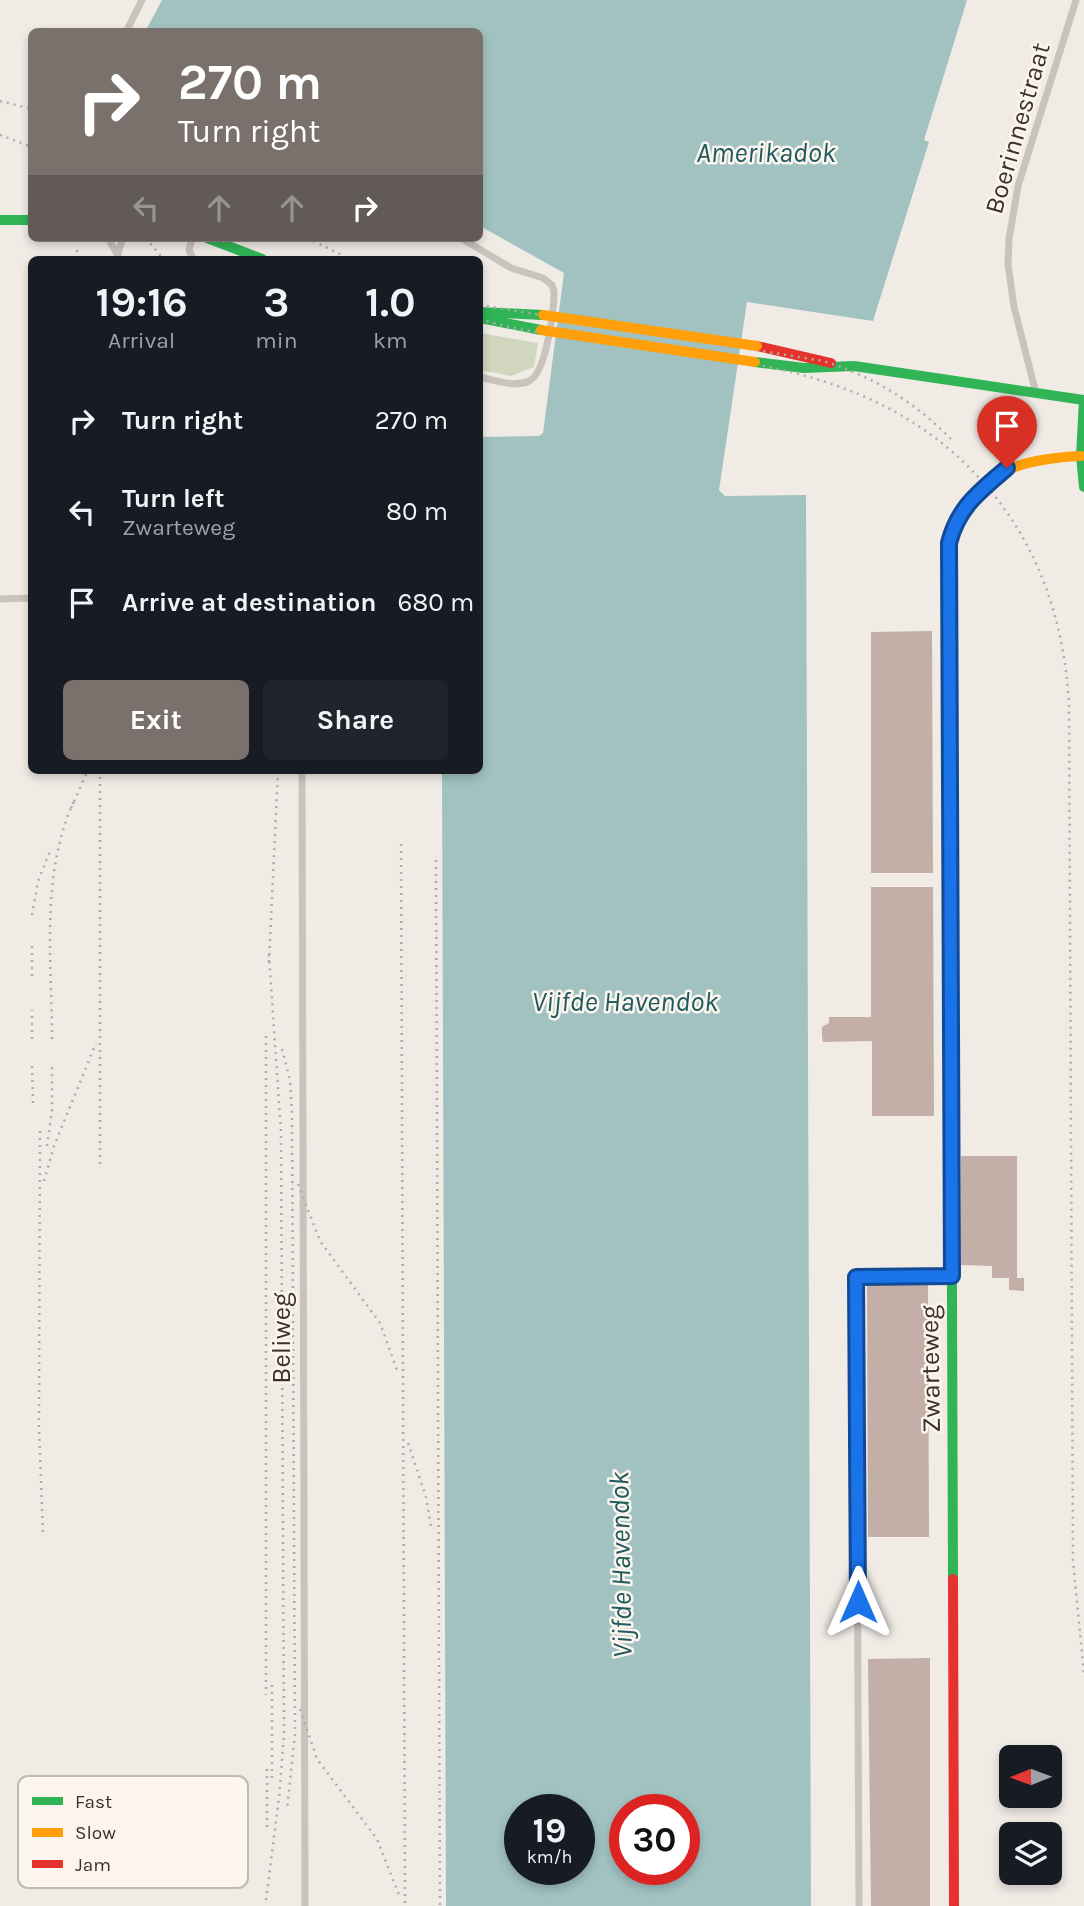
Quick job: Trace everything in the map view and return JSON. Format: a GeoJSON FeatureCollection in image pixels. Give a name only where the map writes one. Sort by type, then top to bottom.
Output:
{"type":"FeatureCollection","features":[{"type":"Feature","properties":{"kind":"street"},"geometry":{"type":"LineString","coordinates":[[128,28],[142,0]]}},
{"type":"Feature","properties":{"kind":"street","name":"Boerinnestraat"},"geometry":{"type":"LineString","coordinates":[[1036,393],[1014,307],[1009,239],[1018,186],[1076,0]]}},
{"type":"Feature","properties":{"kind":"street"},"geometry":{"type":"LineString","coordinates":[[0,220],[28,220]]}},
{"type":"Feature","properties":{"kind":"street"},"geometry":{"type":"LineString","coordinates":[[217,242],[254,256]]}},
{"type":"Feature","properties":{"kind":"street"},"geometry":{"type":"LineString","coordinates":[[468,242],[512,268],[543,278],[552,285],[554,300],[542,363],[537,375],[529,382],[518,383],[483,377]]}},
{"type":"Feature","properties":{"kind":"street"},"geometry":{"type":"LineString","coordinates":[[483,312],[507,311],[543,315],[757,346],[807,355],[837,365],[1084,400],[1081,456],[1084,487]]}},
{"type":"Feature","properties":{"kind":"street"},"geometry":{"type":"LineString","coordinates":[[483,319],[541,330],[755,362],[804,368],[837,365]]}},
{"type":"Feature","properties":{"kind":"street","name":"Zwarteweg"},"geometry":{"type":"LineString","coordinates":[[954,1906],[956,1669],[949,543],[957,520],[968,501],[1007,468],[1081,456]]}},
{"type":"Feature","properties":{"kind":"street"},"geometry":{"type":"LineString","coordinates":[[0,598],[28,598]]}},
{"type":"Feature","properties":{"kind":"street","name":"Beliweg"},"geometry":{"type":"LineString","coordinates":[[302,774],[305,1906]]}},
{"type":"Feature","properties":{"kind":"street"},"geometry":{"type":"LineString","coordinates":[[859,1906],[856,1277],[952,1276]]}},
{"type":"Feature","properties":{"kind":"green space"},"geometry":{"type":"Polygon","coordinates":[[[483,334],[538,343],[534,367],[511,376],[483,371],[483,334]]]}},
{"type":"Feature","properties":{"kind":"water","name":"Vijfde Havendok"},"geometry":{"type":"Polygon","coordinates":[[[162,0],[967,0],[924,140],[929,142],[873,321],[747,302],[719,490],[725,496],[806,495],[811,1906],[446,1906],[442,774],[483,774],[483,437],[539,436],[543,433],[564,273],[483,228],[483,28],[147,28],[162,0]]]}},
{"type":"Feature","properties":{"kind":"building"},"geometry":{"type":"Polygon","coordinates":[[[932,631],[933,873],[871,873],[871,632],[932,631]]]}},
{"type":"Feature","properties":{"kind":"building"},"geometry":{"type":"Polygon","coordinates":[[[871,887],[933,887],[934,1116],[872,1116],[872,1041],[823,1042],[822,1027],[829,1023],[829,1017],[871,1017],[871,887]]]}},
{"type":"Feature","properties":{"kind":"building"},"geometry":{"type":"Polygon","coordinates":[[[961,1156],[1017,1156],[1017,1278],[1024,1278],[1024,1291],[1009,1290],[1009,1278],[992,1278],[992,1266],[961,1265],[961,1156]]]}},
{"type":"Feature","properties":{"kind":"building"},"geometry":{"type":"Polygon","coordinates":[[[928,1282],[929,1537],[868,1537],[867,1283],[928,1282]]]}},
{"type":"Feature","properties":{"kind":"building"},"geometry":{"type":"Polygon","coordinates":[[[930,1658],[930,1906],[871,1906],[868,1659],[930,1658]]]}},
{"type":"Feature","properties":{"kind":"railway"},"geometry":{"type":"LineString","coordinates":[[0,101],[28,108]]}},
{"type":"Feature","properties":{"kind":"railway"},"geometry":{"type":"LineString","coordinates":[[0,135],[28,146]]}},
{"type":"Feature","properties":{"kind":"railway"},"geometry":{"type":"LineString","coordinates":[[149,242],[161,256]]}},
{"type":"Feature","properties":{"kind":"railway"},"geometry":{"type":"LineString","coordinates":[[315,242],[344,256]]}},
{"type":"Feature","properties":{"kind":"railway"},"geometry":{"type":"LineString","coordinates":[[77,250],[77,256]]}},
{"type":"Feature","properties":{"kind":"railway"},"geometry":{"type":"LineString","coordinates":[[483,305],[823,361],[859,374],[893,392],[924,414],[952,440]]}},
{"type":"Feature","properties":{"kind":"railway"},"geometry":{"type":"LineString","coordinates":[[483,320],[531,331],[752,364],[806,376],[857,393],[905,418],[951,451],[993,494],[1025,541],[1038,567],[1056,620],[1067,676],[1069,705],[1073,1561],[1084,1674]]}},
{"type":"Feature","properties":{"kind":"railway"},"geometry":{"type":"LineString","coordinates":[[71,808],[86,774]]}},
{"type":"Feature","properties":{"kind":"railway"},"geometry":{"type":"LineString","coordinates":[[100,774],[100,1164]]}},
{"type":"Feature","properties":{"kind":"railway"},"geometry":{"type":"LineString","coordinates":[[269,962],[278,774]]}},
{"type":"Feature","properties":{"kind":"railway"},"geometry":{"type":"LineString","coordinates":[[52,1039],[52,886],[64,827],[75,799]]}},
{"type":"Feature","properties":{"kind":"railway"},"geometry":{"type":"LineString","coordinates":[[401,844],[405,1906]]}},
{"type":"Feature","properties":{"kind":"railway"},"geometry":{"type":"LineString","coordinates":[[32,915],[38,881],[51,849]]}},
{"type":"Feature","properties":{"kind":"railway"},"geometry":{"type":"LineString","coordinates":[[436,860],[440,1906]]}},
{"type":"Feature","properties":{"kind":"railway"},"geometry":{"type":"LineString","coordinates":[[32,946],[32,978]]}},
{"type":"Feature","properties":{"kind":"railway"},"geometry":{"type":"LineString","coordinates":[[266,1900],[284,1735],[281,1132],[269,955]]}},
{"type":"Feature","properties":{"kind":"railway"},"geometry":{"type":"LineString","coordinates":[[32,1010],[32,1039]]}},
{"type":"Feature","properties":{"kind":"railway"},"geometry":{"type":"LineString","coordinates":[[266,1036],[266,1695]]}},
{"type":"Feature","properties":{"kind":"railway"},"geometry":{"type":"LineString","coordinates":[[44,1181],[54,1146],[96,1043]]}},
{"type":"Feature","properties":{"kind":"railway"},"geometry":{"type":"LineString","coordinates":[[282,1049],[290,1080],[292,1116],[295,1734],[287,1810]]}},
{"type":"Feature","properties":{"kind":"railway"},"geometry":{"type":"LineString","coordinates":[[32,1066],[33,1104]]}},
{"type":"Feature","properties":{"kind":"railway"},"geometry":{"type":"LineString","coordinates":[[47,1146],[52,1111],[52,1066]]}},
{"type":"Feature","properties":{"kind":"railway"},"geometry":{"type":"LineString","coordinates":[[40,1131],[39,1426],[43,1535]]}},
{"type":"Feature","properties":{"kind":"railway"},"geometry":{"type":"LineString","coordinates":[[298,1184],[320,1241],[380,1323],[397,1370]]}},
{"type":"Feature","properties":{"kind":"railway"},"geometry":{"type":"LineString","coordinates":[[408,1443],[426,1497],[431,1527]]}},
{"type":"Feature","properties":{"kind":"railway"},"geometry":{"type":"LineString","coordinates":[[272,1685],[272,1780]]}},
{"type":"Feature","properties":{"kind":"railway"},"geometry":{"type":"LineString","coordinates":[[300,1709],[317,1759],[377,1839],[399,1895]]}},
{"type":"Feature","properties":{"kind":"railway"},"geometry":{"type":"LineString","coordinates":[[267,1769],[267,1832]]}},
{"type":"Feature","properties":{"kind":"traffic: fast"},"geometry":{"type":"LineString","coordinates":[[0,220],[28,220]]}},
{"type":"Feature","properties":{"kind":"traffic: fast"},"geometry":{"type":"LineString","coordinates":[[217,242],[254,256]]}},
{"type":"Feature","properties":{"kind":"traffic: fast"},"geometry":{"type":"LineString","coordinates":[[483,312],[543,315]]}},
{"type":"Feature","properties":{"kind":"traffic: fast"},"geometry":{"type":"LineString","coordinates":[[483,319],[541,330]]}},
{"type":"Feature","properties":{"kind":"traffic: fast"},"geometry":{"type":"LineString","coordinates":[[755,362],[804,368],[854,366],[1084,400]]}},
{"type":"Feature","properties":{"kind":"traffic: fast"},"geometry":{"type":"LineString","coordinates":[[1084,400],[1081,456],[1084,487]]}},
{"type":"Feature","properties":{"kind":"traffic: fast"},"geometry":{"type":"LineString","coordinates":[[950,740],[953,1579]]}},
{"type":"Feature","properties":{"kind":"traffic: slow"},"geometry":{"type":"LineString","coordinates":[[543,315],[757,346]]}},
{"type":"Feature","properties":{"kind":"traffic: slow"},"geometry":{"type":"LineString","coordinates":[[541,330],[755,362]]}},
{"type":"Feature","properties":{"kind":"traffic: slow"},"geometry":{"type":"LineString","coordinates":[[950,740],[949,543],[958,520],[969,501],[998,475],[1035,461],[1081,456]]}},
{"type":"Feature","properties":{"kind":"traffic: jam"},"geometry":{"type":"LineString","coordinates":[[757,346],[831,363]]}},
{"type":"Feature","properties":{"kind":"traffic: jam"},"geometry":{"type":"LineString","coordinates":[[953,1579],[954,1906]]}},
{"type":"Feature","properties":{"kind":"route"},"geometry":{"type":"LineString","coordinates":[[858,1602],[856,1277],[952,1276],[949,543],[960,512],[968,501],[1007,468]]}},
{"type":"Feature","properties":{"kind":"water label","name":"Amerikadok"},"geometry":{"type":"Point","coordinates":[766,152]}}]}
